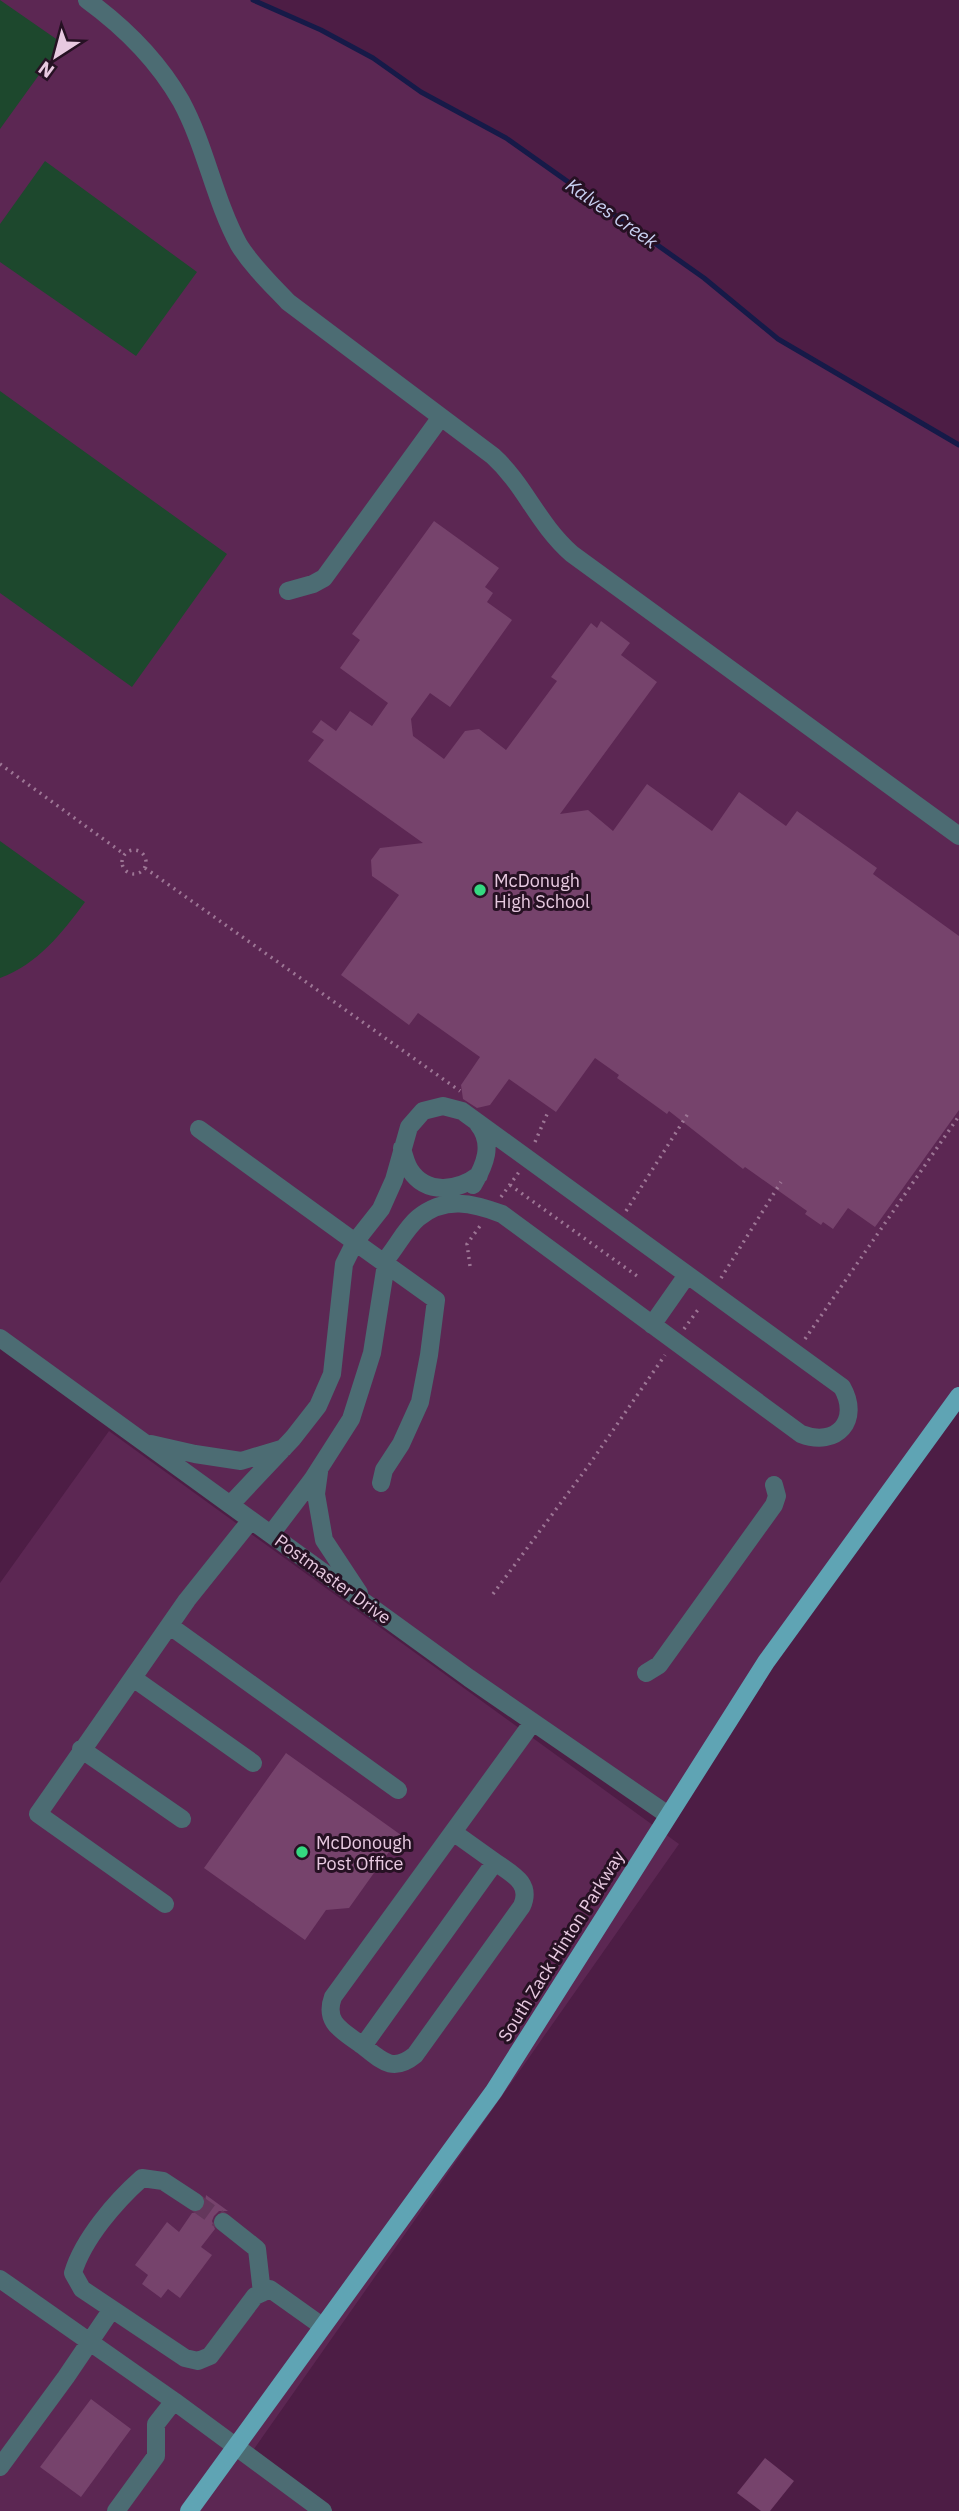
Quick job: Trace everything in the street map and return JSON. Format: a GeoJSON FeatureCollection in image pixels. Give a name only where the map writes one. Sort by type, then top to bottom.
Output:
{"type":"FeatureCollection","features":[{"type":"Feature","properties":{"kind":"main road","name":"South Zack Hinton Parkway"},"geometry":{"type":"LineString","coordinates":[[188,2511],[494,2091],[766,1662],[959,1396]]}},
{"type":"Feature","properties":{"kind":"street"},"geometry":{"type":"LineString","coordinates":[[87,0],[118,23],[147,54],[180,99],[240,245],[259,271],[288,302],[506,467],[545,526],[572,554],[959,836]]}},
{"type":"Feature","properties":{"kind":"street"},"geometry":{"type":"LineString","coordinates":[[288,591],[324,578],[441,417]]}},
{"type":"Feature","properties":{"kind":"street"},"geometry":{"type":"LineString","coordinates":[[230,1505],[284,1448],[318,1406],[332,1374],[344,1264],[355,1242],[381,1209],[394,1180],[402,1149],[409,1127],[423,1111],[443,1106],[462,1111],[842,1387],[849,1399],[849,1413],[842,1427],[831,1437],[816,1440],[801,1434],[502,1214],[460,1202],[419,1180],[411,1171],[402,1149]]}},
{"type":"Feature","properties":{"kind":"street"},"geometry":{"type":"LineString","coordinates":[[271,1534],[351,1419],[372,1353],[387,1258],[418,1219],[460,1202],[479,1175],[486,1158],[486,1133],[478,1123]]}},
{"type":"Feature","properties":{"kind":"street"},"geometry":{"type":"LineString","coordinates":[[199,1129],[436,1300],[420,1402],[401,1444],[384,1470],[381,1483]]}},
{"type":"Feature","properties":{"kind":"street"},"geometry":{"type":"LineString","coordinates":[[435,1188],[459,1187],[479,1175]]}},
{"type":"Feature","properties":{"kind":"street"},"geometry":{"type":"LineString","coordinates":[[652,1325],[687,1275]]}},
{"type":"Feature","properties":{"kind":"street","name":"Postmaster Drive"},"geometry":{"type":"LineString","coordinates":[[0,1338],[533,1722],[668,1815]]}},
{"type":"Feature","properties":{"kind":"street"},"geometry":{"type":"LineString","coordinates":[[144,1442],[241,1461],[284,1448]]}},
{"type":"Feature","properties":{"kind":"street"},"geometry":{"type":"LineString","coordinates":[[319,1468],[316,1494],[324,1540],[365,1602]]}},
{"type":"Feature","properties":{"kind":"street"},"geometry":{"type":"LineString","coordinates":[[646,1672],[659,1665],[774,1505],[777,1496],[774,1485]]}},
{"type":"Feature","properties":{"kind":"street"},"geometry":{"type":"LineString","coordinates":[[165,1904],[38,1814],[81,1748],[187,1601],[251,1520]]}},
{"type":"Feature","properties":{"kind":"street"},"geometry":{"type":"LineString","coordinates":[[170,1626],[398,1790]]}},
{"type":"Feature","properties":{"kind":"street"},"geometry":{"type":"LineString","coordinates":[[133,1678],[253,1763]]}},
{"type":"Feature","properties":{"kind":"street"},"geometry":{"type":"LineString","coordinates":[[453,1832],[521,1881],[525,1887],[526,1898],[415,2055],[396,2065],[385,2062],[339,2028],[330,2016],[329,2007],[333,1997],[453,1832],[533,1722]]}},
{"type":"Feature","properties":{"kind":"street"},"geometry":{"type":"LineString","coordinates":[[81,1748],[182,1819]]}},
{"type":"Feature","properties":{"kind":"street"},"geometry":{"type":"LineString","coordinates":[[363,2046],[495,1862]]}},
{"type":"Feature","properties":{"kind":"street"},"geometry":{"type":"LineString","coordinates":[[195,2202],[163,2181],[142,2178],[122,2195],[78,2256],[73,2273],[82,2288],[185,2358],[198,2361],[210,2356],[255,2296],[270,2289],[322,2326]]}},
{"type":"Feature","properties":{"kind":"street"},"geometry":{"type":"LineString","coordinates":[[223,2222],[257,2249],[262,2293]]}},
{"type":"Feature","properties":{"kind":"street"},"geometry":{"type":"LineString","coordinates":[[0,2279],[174,2401],[323,2511]]}},
{"type":"Feature","properties":{"kind":"street"},"geometry":{"type":"LineString","coordinates":[[0,2467],[112,2309]]}},
{"type":"Feature","properties":{"kind":"street"},"geometry":{"type":"LineString","coordinates":[[116,2511],[156,2456],[156,2424],[174,2401]]}},
{"type":"Feature","properties":{"kind":"path"},"geometry":{"type":"LineString","coordinates":[[0,764],[124,854]]}},
{"type":"Feature","properties":{"kind":"path"},"geometry":{"type":"LineString","coordinates":[[132,850],[140,851],[146,857],[145,868],[137,874],[128,873],[122,865],[124,854],[132,850]]}},
{"type":"Feature","properties":{"kind":"path"},"geometry":{"type":"LineString","coordinates":[[534,1144],[548,1112]]}},
{"type":"Feature","properties":{"kind":"path"},"geometry":{"type":"LineString","coordinates":[[626,1211],[689,1112]]}},
{"type":"Feature","properties":{"kind":"path"},"geometry":{"type":"LineString","coordinates":[[804,1341],[959,1115]]}},
{"type":"Feature","properties":{"kind":"path"},"geometry":{"type":"LineString","coordinates":[[499,1200],[520,1171]]}},
{"type":"Feature","properties":{"kind":"path"},"geometry":{"type":"LineString","coordinates":[[717,1283],[781,1182]]}},
{"type":"Feature","properties":{"kind":"path"},"geometry":{"type":"LineString","coordinates":[[510,1185],[638,1276]]}},
{"type":"Feature","properties":{"kind":"path"},"geometry":{"type":"LineString","coordinates":[[470,1266],[467,1244],[483,1222]]}},
{"type":"Feature","properties":{"kind":"path"},"geometry":{"type":"LineString","coordinates":[[681,1333],[704,1302]]}},
{"type":"Feature","properties":{"kind":"path"},"geometry":{"type":"LineString","coordinates":[[493,1594],[589,1465],[669,1350]]}},
{"type":"Feature","properties":{"kind":"shaded area","name":"McDonugh High School"},"geometry":{"type":"Polygon","coordinates":[[[0,0],[255,0],[265,7],[321,30],[373,58],[421,92],[506,138],[704,278],[778,339],[959,445],[959,1395],[668,1815],[0,1334],[0,0]]]}},
{"type":"Feature","properties":{"kind":"shaded area"},"geometry":{"type":"Polygon","coordinates":[[[109,1431],[679,1844],[247,2459],[321,2511],[0,2511],[0,1583],[109,1431]]]}},
{"type":"Feature","properties":{"kind":"green space"},"geometry":{"type":"Polygon","coordinates":[[[0,0],[62,43],[0,129],[0,0]]]}},
{"type":"Feature","properties":{"kind":"green space"},"geometry":{"type":"Polygon","coordinates":[[[45,161],[197,272],[136,356],[0,262],[0,224],[45,161]]]}},
{"type":"Feature","properties":{"kind":"green space"},"geometry":{"type":"Polygon","coordinates":[[[0,391],[227,554],[132,687],[0,593],[0,391]]]}},
{"type":"Feature","properties":{"kind":"green space"},"geometry":{"type":"Polygon","coordinates":[[[0,841],[85,902],[48,947],[26,965],[0,978],[0,841]]]}},
{"type":"Feature","properties":{"kind":"building"},"geometry":{"type":"Polygon","coordinates":[[[434,521],[499,568],[485,587],[493,593],[487,602],[512,620],[450,707],[430,693],[411,719],[413,736],[444,759],[465,731],[479,729],[506,750],[557,681],[551,677],[591,623],[597,628],[601,621],[630,643],[621,655],[657,682],[560,814],[588,810],[613,831],[647,784],[712,831],[739,792],[786,826],[797,811],[877,868],[873,874],[959,936],[959,1110],[875,1227],[848,1208],[833,1229],[823,1222],[821,1225],[805,1214],[807,1211],[745,1167],[743,1169],[669,1111],[667,1114],[617,1078],[619,1075],[595,1058],[556,1112],[509,1079],[490,1105],[477,1108],[463,1099],[461,1085],[480,1057],[418,1013],[409,1025],[341,975],[399,895],[372,876],[371,860],[380,848],[423,843],[308,761],[324,740],[312,732],[321,720],[336,731],[350,711],[372,726],[388,703],[340,668],[360,640],[352,634],[434,521]]]}},
{"type":"Feature","properties":{"kind":"building","name":"McDonough Post Office"},"geometry":{"type":"Polygon","coordinates":[[[286,1753],[401,1835],[349,1908],[326,1910],[305,1940],[204,1868],[286,1753]]]}},
{"type":"Feature","properties":{"kind":"building"},"geometry":{"type":"Polygon","coordinates":[[[206,2195],[228,2211],[219,2211],[214,2216],[212,2221],[215,2229],[201,2247],[212,2255],[180,2298],[168,2289],[161,2298],[142,2284],[148,2275],[135,2265],[167,2222],[179,2232],[192,2213],[204,2209],[206,2195]]]}},
{"type":"Feature","properties":{"kind":"building"},"geometry":{"type":"Polygon","coordinates":[[[91,2399],[131,2429],[81,2497],[40,2467],[91,2399]]]}},
{"type":"Feature","properties":{"kind":"building"},"geometry":{"type":"Polygon","coordinates":[[[765,2458],[794,2481],[770,2511],[761,2511],[737,2493],[765,2458]]]}},
{"type":"Feature","properties":{"kind":"waterway","name":"Kalves Creek"},"geometry":{"type":"LineString","coordinates":[[253,0],[321,30],[373,58],[421,92],[506,138],[704,278],[778,339],[959,445]]}},
{"type":"Feature","properties":{"kind":"tunnel"},"geometry":{"type":"LineString","coordinates":[[195,2202],[223,2222]]}},
{"type":"Feature","properties":{"kind":"place","name":"McDonugh High School"},"geometry":{"type":"Point","coordinates":[480,890]}},
{"type":"Feature","properties":{"kind":"place","name":"McDonough Post Office"},"geometry":{"type":"Point","coordinates":[302,1852]}}]}
